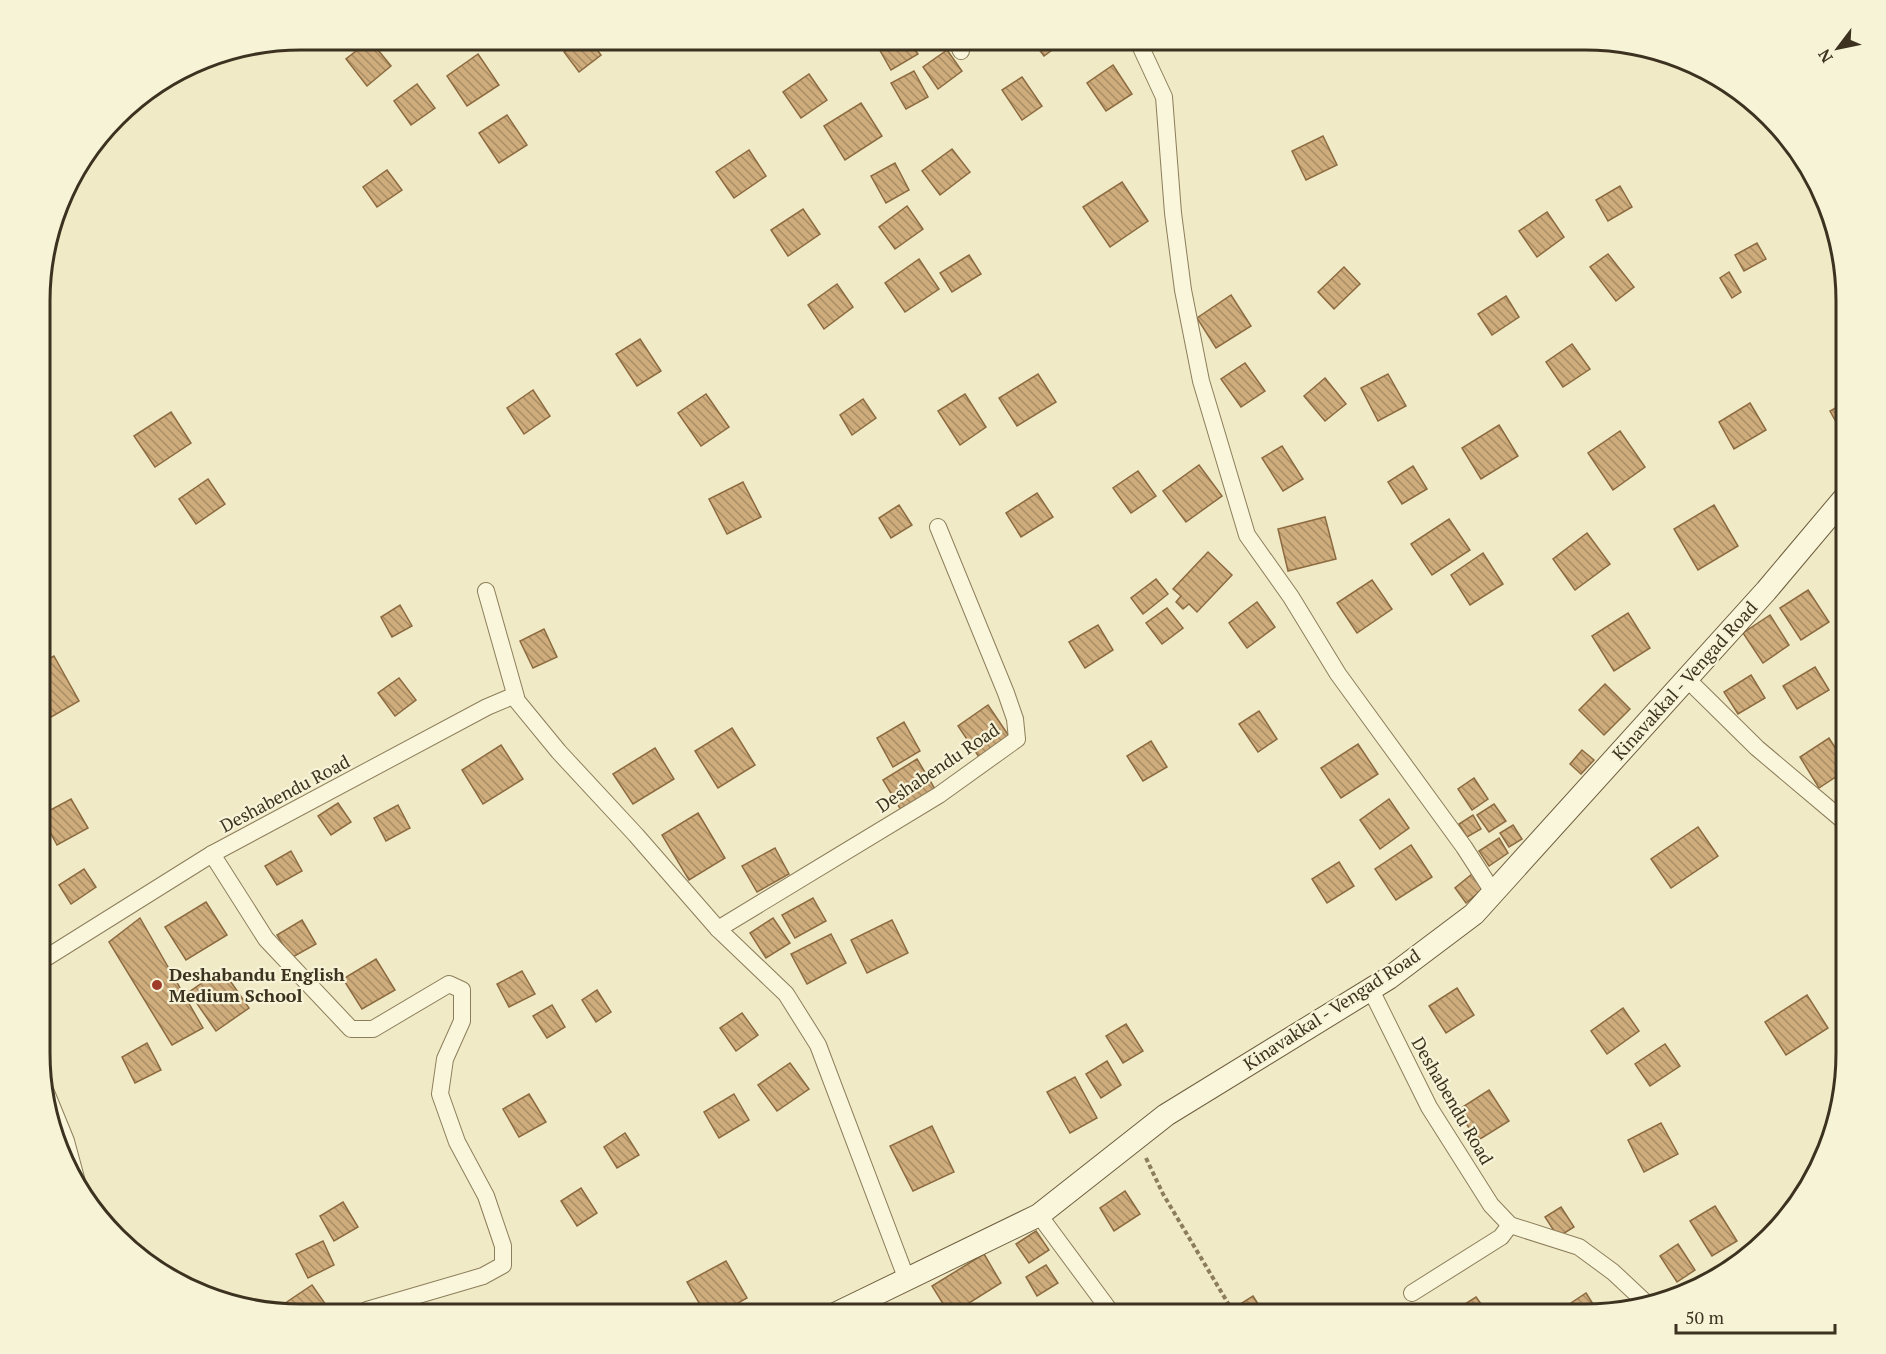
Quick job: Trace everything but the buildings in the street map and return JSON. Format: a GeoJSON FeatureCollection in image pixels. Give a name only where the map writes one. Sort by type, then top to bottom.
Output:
{"type":"FeatureCollection","features":[{"type":"Feature","properties":{"kind":"main road","name":"Kinavakkal - Vengad Road"},"geometry":{"type":"LineString","coordinates":[[856,1304],[1039,1215],[1166,1115],[1371,990],[1474,914],[1687,679],[1836,508]]}},
{"type":"Feature","properties":{"kind":"street"},"geometry":{"type":"LineString","coordinates":[[1142,49],[1164,97],[1173,213],[1183,290],[1201,381],[1247,536],[1291,597],[1338,674],[1464,847],[1493,892]]}},
{"type":"Feature","properties":{"kind":"street","name":"Deshabendu Road"},"geometry":{"type":"LineString","coordinates":[[718,929],[939,795],[1017,739],[1015,719],[1006,693],[938,527]]}},
{"type":"Feature","properties":{"kind":"street"},"geometry":{"type":"LineString","coordinates":[[486,591],[516,697],[559,752],[636,835],[718,929],[786,994],[819,1045],[907,1280]]}},
{"type":"Feature","properties":{"kind":"street"},"geometry":{"type":"LineString","coordinates":[[1687,679],[1757,748],[1836,815]]}},
{"type":"Feature","properties":{"kind":"street","name":"Deshabendu Road"},"geometry":{"type":"LineString","coordinates":[[387,1304],[483,1276],[503,1265],[503,1246],[486,1196],[457,1142],[440,1094],[445,1059],[462,1021],[462,990],[449,984],[373,1029],[351,1029],[266,939],[212,854],[487,707],[507,697],[516,697]]}},
{"type":"Feature","properties":{"kind":"street"},"geometry":{"type":"LineString","coordinates":[[50,955],[212,854]]}},
{"type":"Feature","properties":{"kind":"street","name":"Deshabendu Road"},"geometry":{"type":"LineString","coordinates":[[1371,990],[1429,1107],[1491,1205],[1510,1225],[1579,1247],[1613,1272],[1641,1298]]}},
{"type":"Feature","properties":{"kind":"street"},"geometry":{"type":"LineString","coordinates":[[1039,1215],[1105,1304]]}},
{"type":"Feature","properties":{"kind":"street"},"geometry":{"type":"LineString","coordinates":[[1412,1293],[1501,1237],[1510,1225]]}},
{"type":"Feature","properties":{"kind":"path"},"geometry":{"type":"LineString","coordinates":[[1136,1139],[1163,1194],[1228,1304]]}},
{"type":"Feature","properties":{"kind":"place","name":"Deshabandu English Medium School"},"geometry":{"type":"Point","coordinates":[157,985]}}]}
